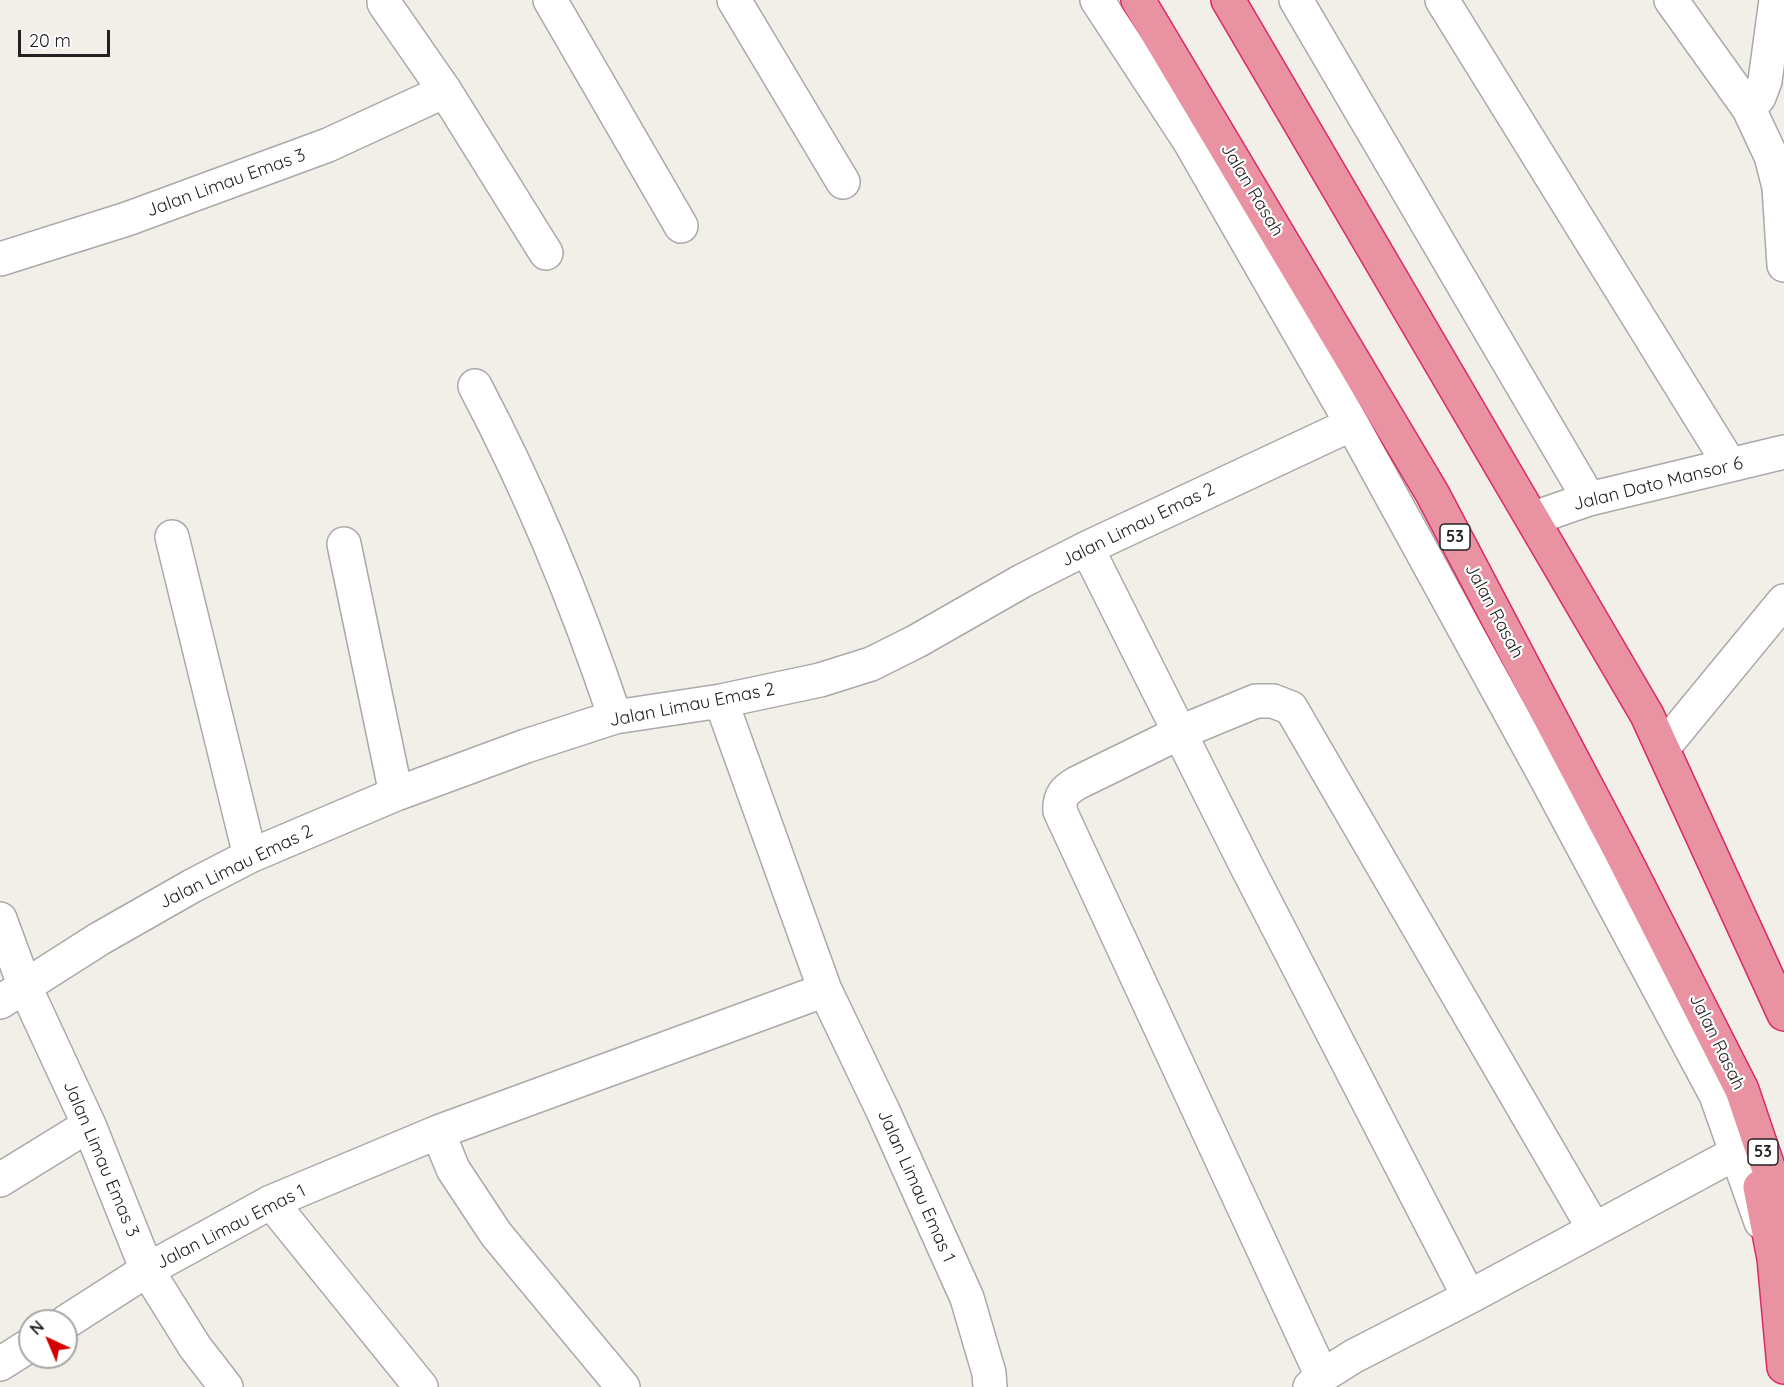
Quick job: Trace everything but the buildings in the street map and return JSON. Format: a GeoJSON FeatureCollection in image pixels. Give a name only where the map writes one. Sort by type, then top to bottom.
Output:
{"type":"FeatureCollection","features":[{"type":"Feature","properties":{"kind":"highway","name":"Jalan Rasah"},"geometry":{"type":"LineString","coordinates":[[1138,0],[1432,493],[1620,850],[1742,1090],[1784,1214]]}},
{"type":"Feature","properties":{"kind":"highway"},"geometry":{"type":"LineString","coordinates":[[1228,0],[1534,518],[1647,715],[1784,1014]]}},
{"type":"Feature","properties":{"kind":"highway"},"geometry":{"type":"LineString","coordinates":[[1742,1090],[1774,1258],[1784,1367]]}},
{"type":"Feature","properties":{"kind":"street"},"geometry":{"type":"LineString","coordinates":[[384,0],[445,91],[546,253]]}},
{"type":"Feature","properties":{"kind":"street"},"geometry":{"type":"LineString","coordinates":[[550,0],[681,226]]}},
{"type":"Feature","properties":{"kind":"street"},"geometry":{"type":"LineString","coordinates":[[734,0],[843,182]]}},
{"type":"Feature","properties":{"kind":"street"},"geometry":{"type":"LineString","coordinates":[[1097,0],[1190,142],[1352,424],[1560,805],[1716,1095],[1774,1258]]}},
{"type":"Feature","properties":{"kind":"street"},"geometry":{"type":"LineString","coordinates":[[1296,0],[1588,499]]}},
{"type":"Feature","properties":{"kind":"street"},"geometry":{"type":"LineString","coordinates":[[1442,0],[1730,465]]}},
{"type":"Feature","properties":{"kind":"street"},"geometry":{"type":"LineString","coordinates":[[1671,0],[1749,109],[1771,156],[1779,187],[1784,265]]}},
{"type":"Feature","properties":{"kind":"street"},"geometry":{"type":"LineString","coordinates":[[1749,109],[1760,97],[1765,81],[1776,0]]}},
{"type":"Feature","properties":{"kind":"street","name":"Jalan Limau Emas 3"},"geometry":{"type":"LineString","coordinates":[[0,259],[127,219],[328,145],[445,91]]}},
{"type":"Feature","properties":{"kind":"street"},"geometry":{"type":"LineString","coordinates":[[475,386],[509,451],[591,645],[615,717]]}},
{"type":"Feature","properties":{"kind":"street","name":"Jalan Limau Emas 2"},"geometry":{"type":"LineString","coordinates":[[12,994],[99,939],[250,856],[396,794],[526,746],[615,717],[721,701],[820,680],[871,664],[1087,548],[1352,424]]}},
{"type":"Feature","properties":{"kind":"street","name":"Jalan Dato Mansor 6"},"geometry":{"type":"LineString","coordinates":[[1534,518],[1588,499],[1784,452]]}},
{"type":"Feature","properties":{"kind":"street"},"geometry":{"type":"LineString","coordinates":[[172,537],[250,856]]}},
{"type":"Feature","properties":{"kind":"street"},"geometry":{"type":"LineString","coordinates":[[344,544],[396,794]]}},
{"type":"Feature","properties":{"kind":"street"},"geometry":{"type":"LineString","coordinates":[[1087,548],[1181,732],[1246,867],[1469,1297]]}},
{"type":"Feature","properties":{"kind":"street"},"geometry":{"type":"LineString","coordinates":[[1663,748],[1784,602]]}},
{"type":"Feature","properties":{"kind":"street","name":"Jalan Limau Emas 1"},"geometry":{"type":"LineString","coordinates":[[721,701],[825,990],[883,1111],[967,1298],[989,1373],[990,1387]]}},
{"type":"Feature","properties":{"kind":"street"},"geometry":{"type":"LineString","coordinates":[[1594,1229],[1291,708],[1274,701],[1256,701],[1181,732],[1068,788],[1062,794],[1059,802],[1060,811],[1316,1381],[1354,1356],[1469,1297],[1736,1153]]}},
{"type":"Feature","properties":{"kind":"street","name":"Jalan Limau Emas 3"},"geometry":{"type":"LineString","coordinates":[[0,919],[12,994],[89,1125],[147,1270],[195,1347],[226,1387]]}},
{"type":"Feature","properties":{"kind":"street","name":"Jalan Limau Emas 1"},"geometry":{"type":"LineString","coordinates":[[78,1314],[147,1270],[271,1202],[438,1132],[825,990]]}},
{"type":"Feature","properties":{"kind":"street"},"geometry":{"type":"LineString","coordinates":[[0,1180],[89,1125]]}},
{"type":"Feature","properties":{"kind":"street"},"geometry":{"type":"LineString","coordinates":[[438,1132],[453,1169],[496,1234],[623,1387]]}},
{"type":"Feature","properties":{"kind":"street"},"geometry":{"type":"LineString","coordinates":[[271,1202],[421,1387]]}},
{"type":"Feature","properties":{"kind":"street"},"geometry":{"type":"LineString","coordinates":[[0,1364],[18,1353]]}}]}
